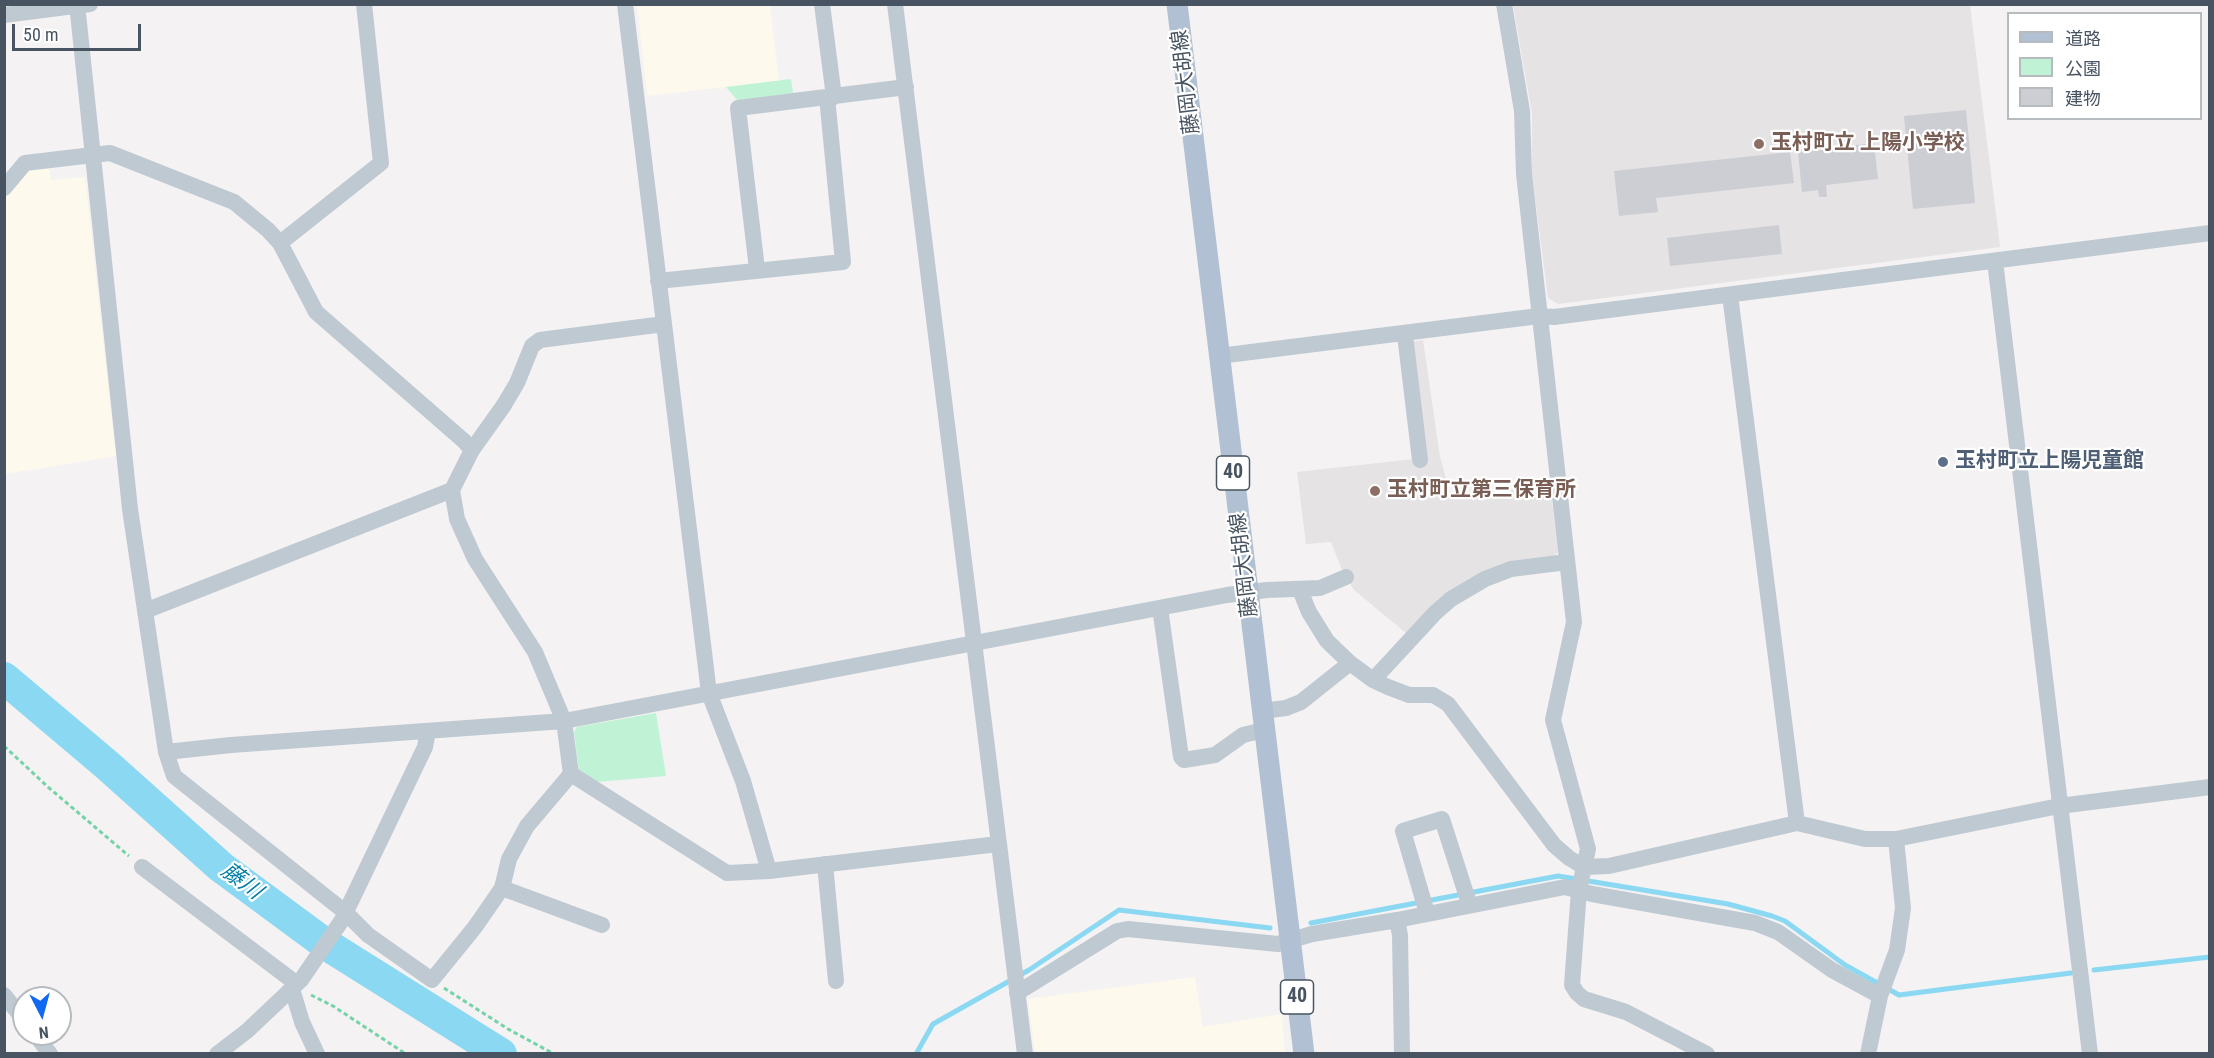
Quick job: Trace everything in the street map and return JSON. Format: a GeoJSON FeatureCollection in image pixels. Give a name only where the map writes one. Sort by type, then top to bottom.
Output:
{"type":"FeatureCollection","features":[{"type":"Feature","properties":{"kind":"main road","name":"藤岡大胡線"},"geometry":{"type":"LineString","coordinates":[[1177,4],[1304,1053]]}},
{"type":"Feature","properties":{"kind":"street"},"geometry":{"type":"LineString","coordinates":[[280,243],[381,163],[364,4]]}},
{"type":"Feature","properties":{"kind":"street"},"geometry":{"type":"LineString","coordinates":[[625,4],[709,693],[743,781],[769,871]]}},
{"type":"Feature","properties":{"kind":"street"},"geometry":{"type":"LineString","coordinates":[[658,281],[843,261],[822,4]]}},
{"type":"Feature","properties":{"kind":"street"},"geometry":{"type":"LineString","coordinates":[[896,4],[1025,1053]]}},
{"type":"Feature","properties":{"kind":"street"},"geometry":{"type":"LineString","coordinates":[[1504,4],[1522,111],[1524,174],[1574,622],[1553,720],[1588,849],[1581,878],[1572,985],[1584,999],[1626,1012],[1707,1053]]}},
{"type":"Feature","properties":{"kind":"street"},"geometry":{"type":"LineString","coordinates":[[4,15],[81,5],[93,154],[128,497],[166,752],[174,776],[343,916],[432,980],[475,927],[502,888],[509,859],[527,826],[570,774],[564,721],[535,652],[475,559],[457,519],[452,490],[472,450],[504,405],[517,382],[532,346],[540,340],[664,324]]}},
{"type":"Feature","properties":{"kind":"street"},"geometry":{"type":"LineString","coordinates":[[757,269],[738,108],[906,87]]}},
{"type":"Feature","properties":{"kind":"street"},"geometry":{"type":"LineString","coordinates":[[4,188],[25,163],[110,153],[234,202],[280,243],[316,312],[472,450]]}},
{"type":"Feature","properties":{"kind":"street"},"geometry":{"type":"LineString","coordinates":[[1219,356],[1539,316],[1554,317],[2210,233]]}},
{"type":"Feature","properties":{"kind":"street"},"geometry":{"type":"LineString","coordinates":[[1995,261],[2090,1053]]}},
{"type":"Feature","properties":{"kind":"street"},"geometry":{"type":"LineString","coordinates":[[1730,295],[1797,824]]}},
{"type":"Feature","properties":{"kind":"street"},"geometry":{"type":"LineString","coordinates":[[1405,334],[1420,460]]}},
{"type":"Feature","properties":{"kind":"street"},"geometry":{"type":"LineString","coordinates":[[145,611],[452,490]]}},
{"type":"Feature","properties":{"kind":"street"},"geometry":{"type":"LineString","coordinates":[[1373,680],[1435,613],[1451,599],[1485,579],[1511,569],[1567,562]]}},
{"type":"Feature","properties":{"kind":"street"},"geometry":{"type":"LineString","coordinates":[[166,752],[564,721],[1248,592],[1320,588],[1346,578]]}},
{"type":"Feature","properties":{"kind":"street"},"geometry":{"type":"LineString","coordinates":[[1300,590],[1309,612],[1327,641],[1350,663],[1373,680],[1409,694],[1433,695],[1448,704],[1554,845],[1569,858],[1581,878],[1755,922],[1778,933],[1832,970],[1883,989]]}},
{"type":"Feature","properties":{"kind":"street"},"geometry":{"type":"LineString","coordinates":[[1160,608],[1181,757],[1184,760],[1215,754],[1263,721],[1301,702],[1350,663]]}},
{"type":"Feature","properties":{"kind":"street"},"geometry":{"type":"LineString","coordinates":[[217,1053],[247,1031],[297,984],[343,916],[425,747],[428,731]]}},
{"type":"Feature","properties":{"kind":"street"},"geometry":{"type":"LineString","coordinates":[[570,774],[727,873],[769,871],[998,844]]}},
{"type":"Feature","properties":{"kind":"street"},"geometry":{"type":"LineString","coordinates":[[1016,982],[1117,931],[1128,929],[1270,945],[1312,934],[1397,920],[1425,905],[1565,887],[1609,866],[1797,824],[1865,839],[1896,839],[2059,806],[2210,788]]}},
{"type":"Feature","properties":{"kind":"street"},"geometry":{"type":"LineString","coordinates":[[1425,905],[1403,831],[1442,819],[1466,898]]}},
{"type":"Feature","properties":{"kind":"street"},"geometry":{"type":"LineString","coordinates":[[1868,1053],[1883,989],[1897,950],[1903,908],[1896,839]]}},
{"type":"Feature","properties":{"kind":"street"},"geometry":{"type":"LineString","coordinates":[[825,864],[836,981]]}},
{"type":"Feature","properties":{"kind":"street"},"geometry":{"type":"LineString","coordinates":[[142,867],[297,984],[302,1022],[317,1053]]}},
{"type":"Feature","properties":{"kind":"street"},"geometry":{"type":"LineString","coordinates":[[502,888],[602,925]]}},
{"type":"Feature","properties":{"kind":"street"},"geometry":{"type":"LineString","coordinates":[[1397,920],[1400,935],[1402,1053]]}},
{"type":"Feature","properties":{"kind":"path"},"geometry":{"type":"LineString","coordinates":[[4,746],[48,787],[142,867]]}},
{"type":"Feature","properties":{"kind":"path"},"geometry":{"type":"LineString","coordinates":[[432,980],[508,1029],[554,1053]]}},
{"type":"Feature","properties":{"kind":"path"},"geometry":{"type":"LineString","coordinates":[[297,984],[308,994],[333,1006],[406,1053]]}},
{"type":"Feature","properties":{"kind":"shaded area"},"geometry":{"type":"Polygon","coordinates":[[[637,5],[770,5],[779,81],[647,96],[637,5]]]}},
{"type":"Feature","properties":{"kind":"shaded area","name":"玉村町立 上陽小学校"},"geometry":{"type":"Polygon","coordinates":[[[1513,5],[1970,5],[2000,247],[1558,304],[1548,298],[1532,175],[1532,114],[1513,5]]]}},
{"type":"Feature","properties":{"kind":"shaded area"},"geometry":{"type":"Polygon","coordinates":[[[49,166],[51,180],[85,177],[116,456],[5,474],[5,198],[29,169],[49,166]]]}},
{"type":"Feature","properties":{"kind":"shaded area","name":"玉村町立第三保育所"},"geometry":{"type":"Polygon","coordinates":[[[1423,340],[1440,457],[1451,496],[1550,485],[1558,552],[1554,557],[1506,566],[1406,633],[1354,590],[1342,570],[1331,542],[1306,544],[1297,472],[1414,459],[1399,343],[1423,340]]]}},
{"type":"Feature","properties":{"kind":"shaded area"},"geometry":{"type":"Polygon","coordinates":[[[1195,977],[1203,1027],[1282,1014],[1285,1053],[1035,1053],[1028,999],[1195,977]]]}},
{"type":"Feature","properties":{"kind":"green space"},"geometry":{"type":"Polygon","coordinates":[[[791,79],[793,93],[738,101],[726,87],[791,79]]]}},
{"type":"Feature","properties":{"kind":"green space"},"geometry":{"type":"Polygon","coordinates":[[[656,713],[666,776],[597,782],[579,771],[574,732],[577,727],[656,713]]]}},
{"type":"Feature","properties":{"kind":"building"},"geometry":{"type":"Polygon","coordinates":[[[1966,110],[1975,203],[1913,209],[1904,116],[1966,110]]]}},
{"type":"Feature","properties":{"kind":"building"},"geometry":{"type":"Polygon","coordinates":[[[1874,143],[1878,179],[1826,185],[1827,197],[1819,197],[1818,190],[1802,192],[1798,152],[1874,143]]]}},
{"type":"Feature","properties":{"kind":"building"},"geometry":{"type":"Polygon","coordinates":[[[1790,152],[1794,183],[1656,198],[1658,212],[1619,216],[1614,171],[1790,152]]]}},
{"type":"Feature","properties":{"kind":"building"},"geometry":{"type":"Polygon","coordinates":[[[1779,225],[1782,254],[1670,266],[1667,238],[1779,225]]]}},
{"type":"Feature","properties":{"kind":"waterway","name":"藤川"},"geometry":{"type":"LineString","coordinates":[[4,678],[107,765],[221,867],[324,943],[501,1054]]}},
{"type":"Feature","properties":{"kind":"waterway"},"geometry":{"type":"LineString","coordinates":[[1311,923],[1558,876],[1728,904],[1772,916],[1785,921],[1845,965],[1899,995],[2071,973]]}},
{"type":"Feature","properties":{"kind":"waterway"},"geometry":{"type":"LineString","coordinates":[[916,1054],[933,1024],[1029,970],[1119,910],[1270,928]]}},
{"type":"Feature","properties":{"kind":"waterway"},"geometry":{"type":"LineString","coordinates":[[2094,970],[2210,957]]}},
{"type":"Feature","properties":{"kind":"place","name":"玉村町立 上陽小学校"},"geometry":{"type":"Point","coordinates":[1759,144]}},
{"type":"Feature","properties":{"kind":"place","name":"玉村町立上陽児童館"},"geometry":{"type":"Point","coordinates":[1943,462]}},
{"type":"Feature","properties":{"kind":"place","name":"玉村町立第三保育所"},"geometry":{"type":"Point","coordinates":[1375,491]}}]}
